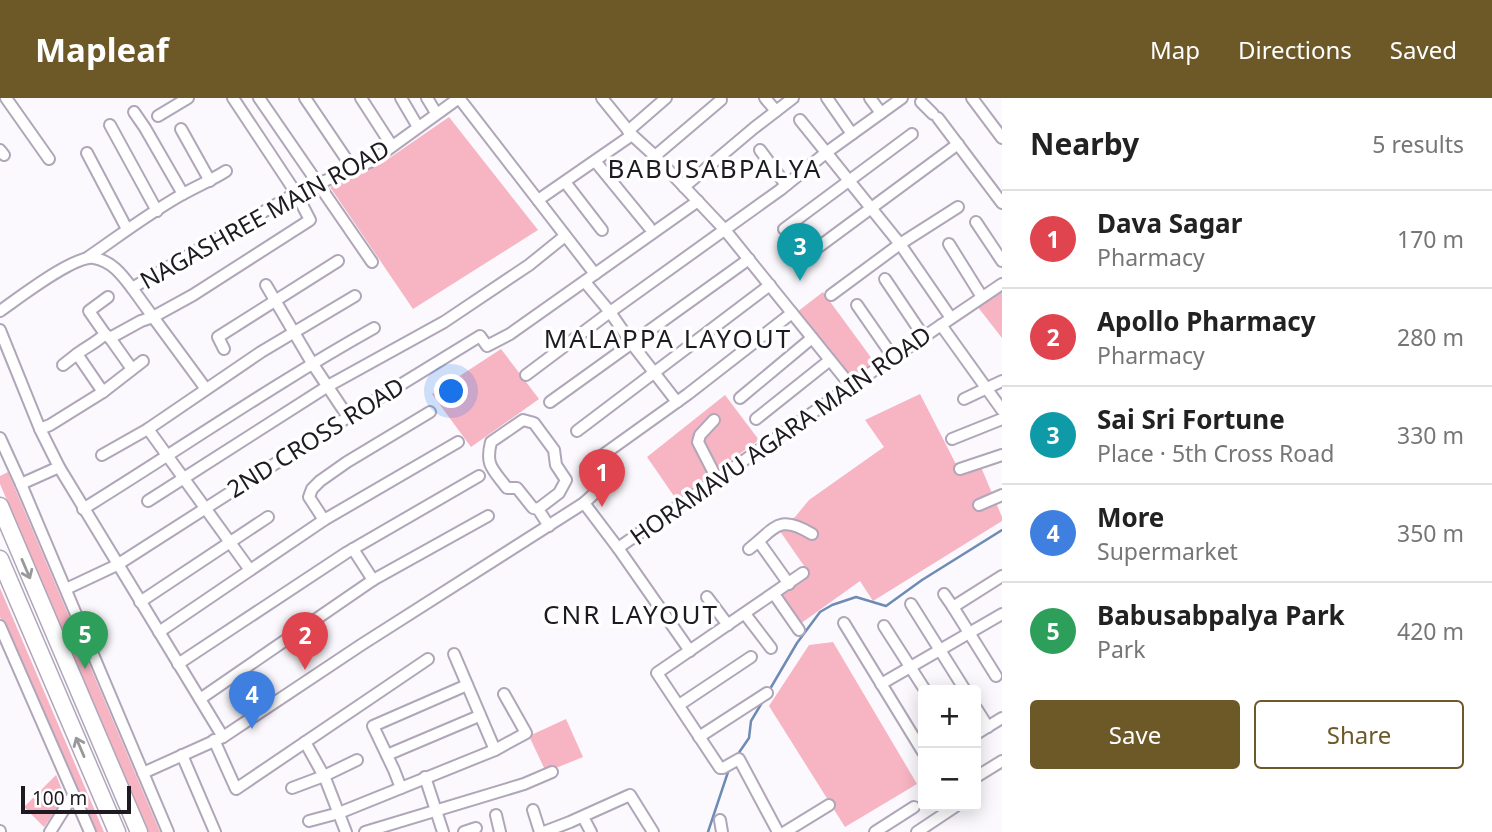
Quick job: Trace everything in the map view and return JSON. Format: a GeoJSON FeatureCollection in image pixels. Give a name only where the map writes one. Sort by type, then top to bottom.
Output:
{"type":"FeatureCollection","features":[{"type":"Feature","properties":{"kind":"highway"},"geometry":{"type":"LineString","coordinates":[[0,506],[139,832]]}},
{"type":"Feature","properties":{"kind":"highway"},"geometry":{"type":"LineString","coordinates":[[0,559],[117,832]]}},
{"type":"Feature","properties":{"kind":"street"},"geometry":{"type":"LineString","coordinates":[[158,116],[188,98]]}},
{"type":"Feature","properties":{"kind":"street"},"geometry":{"type":"LineString","coordinates":[[63,365],[87,346],[153,317],[193,295],[308,223],[310,217],[296,193],[233,98]]}},
{"type":"Feature","properties":{"kind":"street"},"geometry":{"type":"LineString","coordinates":[[259,98],[372,262]]}},
{"type":"Feature","properties":{"kind":"street"},"geometry":{"type":"LineString","coordinates":[[306,98],[353,169]]}},
{"type":"Feature","properties":{"kind":"street"},"geometry":{"type":"LineString","coordinates":[[361,98],[392,146]]}},
{"type":"Feature","properties":{"kind":"street"},"geometry":{"type":"LineString","coordinates":[[401,98],[418,127]]}},
{"type":"Feature","properties":{"kind":"street"},"geometry":{"type":"LineString","coordinates":[[427,98],[436,113]]}},
{"type":"Feature","properties":{"kind":"street"},"geometry":{"type":"LineString","coordinates":[[459,98],[595,274]]}},
{"type":"Feature","properties":{"kind":"street","name":"NAGASHREE MAIN ROAD"},"geometry":{"type":"LineString","coordinates":[[87,258],[109,264],[132,288],[296,193],[372,161],[459,98]]}},
{"type":"Feature","properties":{"kind":"street"},"geometry":{"type":"LineString","coordinates":[[538,200],[595,161],[630,133],[666,98]]}},
{"type":"Feature","properties":{"kind":"street"},"geometry":{"type":"LineString","coordinates":[[765,98],[776,111]]}},
{"type":"Feature","properties":{"kind":"street"},"geometry":{"type":"LineString","coordinates":[[684,187],[793,98]]}},
{"type":"Feature","properties":{"kind":"street"},"geometry":{"type":"LineString","coordinates":[[827,98],[852,134]]}},
{"type":"Feature","properties":{"kind":"street"},"geometry":{"type":"LineString","coordinates":[[870,98],[881,113]]}},
{"type":"Feature","properties":{"kind":"street"},"geometry":{"type":"LineString","coordinates":[[526,375],[902,98]]}},
{"type":"Feature","properties":{"kind":"street"},"geometry":{"type":"LineString","coordinates":[[972,98],[1002,138]]}},
{"type":"Feature","properties":{"kind":"street"},"geometry":{"type":"LineString","coordinates":[[4,99],[49,159]]}},
{"type":"Feature","properties":{"kind":"street"},"geometry":{"type":"LineString","coordinates":[[920,99],[1002,203]]}},
{"type":"Feature","properties":{"kind":"street"},"geometry":{"type":"LineString","coordinates":[[606,100],[630,133],[698,201],[749,259],[851,386]]}},
{"type":"Feature","properties":{"kind":"street"},"geometry":{"type":"LineString","coordinates":[[654,156],[721,100]]}},
{"type":"Feature","properties":{"kind":"street"},"geometry":{"type":"LineString","coordinates":[[134,112],[183,194]]}},
{"type":"Feature","properties":{"kind":"street"},"geometry":{"type":"LineString","coordinates":[[800,120],[900,244],[951,318]]}},
{"type":"Feature","properties":{"kind":"street"},"geometry":{"type":"LineString","coordinates":[[110,125],[157,211]]}},
{"type":"Feature","properties":{"kind":"street"},"geometry":{"type":"LineString","coordinates":[[181,129],[210,181]]}},
{"type":"Feature","properties":{"kind":"street"},"geometry":{"type":"LineString","coordinates":[[784,229],[912,134]]}},
{"type":"Feature","properties":{"kind":"street"},"geometry":{"type":"LineString","coordinates":[[805,257],[958,144]]}},
{"type":"Feature","properties":{"kind":"street"},"geometry":{"type":"LineString","coordinates":[[760,150],[786,185]]}},
{"type":"Feature","properties":{"kind":"street"},"geometry":{"type":"LineString","coordinates":[[87,153],[127,229]]}},
{"type":"Feature","properties":{"kind":"street"},"geometry":{"type":"LineString","coordinates":[[595,161],[649,227]]}},
{"type":"Feature","properties":{"kind":"street"},"geometry":{"type":"LineString","coordinates":[[0,311],[68,265],[87,258],[127,229],[226,171]]}},
{"type":"Feature","properties":{"kind":"street"},"geometry":{"type":"LineString","coordinates":[[565,182],[603,230]]}},
{"type":"Feature","properties":{"kind":"street","name":"2ND CROSS ROAD"},"geometry":{"type":"LineString","coordinates":[[65,589],[117,565],[480,336],[487,346],[510,334],[698,201]]}},
{"type":"Feature","properties":{"kind":"street"},"geometry":{"type":"LineString","coordinates":[[831,295],[900,244],[958,206]]}},
{"type":"Feature","properties":{"kind":"street"},"geometry":{"type":"LineString","coordinates":[[976,222],[1002,261]]}},
{"type":"Feature","properties":{"kind":"street"},"geometry":{"type":"LineString","coordinates":[[148,501],[328,386],[444,323],[529,265],[565,236]]}},
{"type":"Feature","properties":{"kind":"street"},"geometry":{"type":"LineString","coordinates":[[949,244],[982,297]]}},
{"type":"Feature","properties":{"kind":"street"},"geometry":{"type":"LineString","coordinates":[[550,402],[749,259]]}},
{"type":"Feature","properties":{"kind":"street"},"geometry":{"type":"LineString","coordinates":[[224,349],[216,339],[338,261]]}},
{"type":"Feature","properties":{"kind":"street"},"geometry":{"type":"LineString","coordinates":[[886,279],[924,337]]}},
{"type":"Feature","properties":{"kind":"street"},"geometry":{"type":"LineString","coordinates":[[585,282],[677,402]]}},
{"type":"Feature","properties":{"kind":"street","name":"HORAMAVU AGARA MAIN ROAD"},"geometry":{"type":"LineString","coordinates":[[584,503],[618,548],[1002,284]]}},
{"type":"Feature","properties":{"kind":"street"},"geometry":{"type":"LineString","coordinates":[[266,285],[348,417]]}},
{"type":"Feature","properties":{"kind":"street"},"geometry":{"type":"LineString","coordinates":[[577,431],[770,285]]}},
{"type":"Feature","properties":{"kind":"street"},"geometry":{"type":"LineString","coordinates":[[132,288],[206,389]]}},
{"type":"Feature","properties":{"kind":"street"},"geometry":{"type":"LineString","coordinates":[[102,456],[148,429],[294,331],[355,296]]}},
{"type":"Feature","properties":{"kind":"street"},"geometry":{"type":"LineString","coordinates":[[108,297],[89,311],[132,369]]}},
{"type":"Feature","properties":{"kind":"street"},"geometry":{"type":"LineString","coordinates":[[858,305],[893,358]]}},
{"type":"Feature","properties":{"kind":"street"},"geometry":{"type":"LineString","coordinates":[[143,773],[219,738],[584,503],[597,492],[596,481],[586,467],[677,402],[792,313]]}},
{"type":"Feature","properties":{"kind":"street"},"geometry":{"type":"LineString","coordinates":[[941,325],[1002,410]]}},
{"type":"Feature","properties":{"kind":"street"},"geometry":{"type":"LineString","coordinates":[[83,509],[312,363],[374,328]]}},
{"type":"Feature","properties":{"kind":"street"},"geometry":{"type":"LineString","coordinates":[[0,330],[40,429],[59,467],[200,699],[219,738],[236,789],[428,659]]}},
{"type":"Feature","properties":{"kind":"street"},"geometry":{"type":"LineString","coordinates":[[740,398],[812,338]]}},
{"type":"Feature","properties":{"kind":"street"},"geometry":{"type":"LineString","coordinates":[[77,354],[103,392]]}},
{"type":"Feature","properties":{"kind":"street"},"geometry":{"type":"LineString","coordinates":[[756,419],[830,360]]}},
{"type":"Feature","properties":{"kind":"street"},"geometry":{"type":"LineString","coordinates":[[40,429],[103,392],[143,361]]}},
{"type":"Feature","properties":{"kind":"street"},"geometry":{"type":"LineString","coordinates":[[964,399],[1002,380]]}},
{"type":"Feature","properties":{"kind":"street"},"geometry":{"type":"LineString","coordinates":[[324,520],[309,497],[314,486],[347,462],[430,412]]}},
{"type":"Feature","properties":{"kind":"street"},"geometry":{"type":"LineString","coordinates":[[952,439],[1002,419]]}},
{"type":"Feature","properties":{"kind":"street"},"geometry":{"type":"LineString","coordinates":[[549,526],[538,509],[533,508],[517,488],[507,488],[488,463],[491,442],[523,420],[534,423],[554,450],[556,465],[566,480],[562,497],[572,511]]}},
{"type":"Feature","properties":{"kind":"street"},"geometry":{"type":"LineString","coordinates":[[714,420],[700,435],[698,442],[717,479]]}},
{"type":"Feature","properties":{"kind":"street"},"geometry":{"type":"LineString","coordinates":[[148,429],[250,570]]}},
{"type":"Feature","properties":{"kind":"street"},"geometry":{"type":"LineString","coordinates":[[0,438],[168,832]]}},
{"type":"Feature","properties":{"kind":"street"},"geometry":{"type":"LineString","coordinates":[[159,632],[324,520],[458,442]]}},
{"type":"Feature","properties":{"kind":"street"},"geometry":{"type":"LineString","coordinates":[[960,469],[1002,455]]}},
{"type":"Feature","properties":{"kind":"street"},"geometry":{"type":"LineString","coordinates":[[21,484],[59,467]]}},
{"type":"Feature","properties":{"kind":"street"},"geometry":{"type":"LineString","coordinates":[[178,664],[353,549],[478,476]]}},
{"type":"Feature","properties":{"kind":"street"},"geometry":{"type":"LineString","coordinates":[[979,505],[1002,495]]}},
{"type":"Feature","properties":{"kind":"street"},"geometry":{"type":"LineString","coordinates":[[538,509],[562,497]]}},
{"type":"Feature","properties":{"kind":"street"},"geometry":{"type":"LineString","coordinates":[[200,699],[373,580],[488,516]]}},
{"type":"Feature","properties":{"kind":"street"},"geometry":{"type":"LineString","coordinates":[[140,602],[268,517]]}},
{"type":"Feature","properties":{"kind":"street"},"geometry":{"type":"LineString","coordinates":[[749,549],[772,528],[785,524],[798,526],[812,534]]}},
{"type":"Feature","properties":{"kind":"street"},"geometry":{"type":"LineString","coordinates":[[759,541],[789,584]]}},
{"type":"Feature","properties":{"kind":"street"},"geometry":{"type":"LineString","coordinates":[[618,548],[690,651]]}},
{"type":"Feature","properties":{"kind":"street"},"geometry":{"type":"LineString","coordinates":[[353,549],[373,580]]}},
{"type":"Feature","properties":{"kind":"street"},"geometry":{"type":"LineString","coordinates":[[778,832],[736,763],[720,768],[657,673],[803,573]]}},
{"type":"Feature","properties":{"kind":"street"},"geometry":{"type":"LineString","coordinates":[[953,607],[1002,576]]}},
{"type":"Feature","properties":{"kind":"street"},"geometry":{"type":"LineString","coordinates":[[774,594],[799,630]]}},
{"type":"Feature","properties":{"kind":"street"},"geometry":{"type":"LineString","coordinates":[[944,594],[996,676]]}},
{"type":"Feature","properties":{"kind":"street"},"geometry":{"type":"LineString","coordinates":[[707,597],[728,625]]}},
{"type":"Feature","properties":{"kind":"street"},"geometry":{"type":"LineString","coordinates":[[911,604],[962,685]]}},
{"type":"Feature","properties":{"kind":"street"},"geometry":{"type":"LineString","coordinates":[[745,614],[771,648]]}},
{"type":"Feature","properties":{"kind":"street"},"geometry":{"type":"LineString","coordinates":[[881,684],[1002,614]]}},
{"type":"Feature","properties":{"kind":"street"},"geometry":{"type":"LineString","coordinates":[[844,623],[921,748]]}},
{"type":"Feature","properties":{"kind":"street"},"geometry":{"type":"LineString","coordinates":[[0,626],[89,832]]}},
{"type":"Feature","properties":{"kind":"street"},"geometry":{"type":"LineString","coordinates":[[884,626],[922,685]]}},
{"type":"Feature","properties":{"kind":"street"},"geometry":{"type":"LineString","coordinates":[[454,654],[495,750]]}},
{"type":"Feature","properties":{"kind":"street"},"geometry":{"type":"LineString","coordinates":[[679,705],[751,657]]}},
{"type":"Feature","properties":{"kind":"street"},"geometry":{"type":"LineString","coordinates":[[401,788],[373,726],[467,685]]}},
{"type":"Feature","properties":{"kind":"street"},"geometry":{"type":"LineString","coordinates":[[699,737],[767,693]]}},
{"type":"Feature","properties":{"kind":"street"},"geometry":{"type":"LineString","coordinates":[[309,821],[339,813],[495,750],[526,733],[504,694]]}},
{"type":"Feature","properties":{"kind":"street"},"geometry":{"type":"LineString","coordinates":[[387,755],[480,716]]}},
{"type":"Feature","properties":{"kind":"street"},"geometry":{"type":"LineString","coordinates":[[981,716],[988,727]]}},
{"type":"Feature","properties":{"kind":"street"},"geometry":{"type":"LineString","coordinates":[[981,731],[1002,718]]}},
{"type":"Feature","properties":{"kind":"street"},"geometry":{"type":"LineString","coordinates":[[305,741],[324,776],[346,832]]}},
{"type":"Feature","properties":{"kind":"street"},"geometry":{"type":"LineString","coordinates":[[182,755],[215,832]]}},
{"type":"Feature","properties":{"kind":"street"},"geometry":{"type":"LineString","coordinates":[[292,788],[357,760]]}},
{"type":"Feature","properties":{"kind":"street"},"geometry":{"type":"LineString","coordinates":[[981,774],[1002,761]]}},
{"type":"Feature","properties":{"kind":"street"},"geometry":{"type":"LineString","coordinates":[[365,832],[524,784],[552,772]]}},
{"type":"Feature","properties":{"kind":"street"},"geometry":{"type":"LineString","coordinates":[[425,777],[443,832]]}},
{"type":"Feature","properties":{"kind":"street"},"geometry":{"type":"LineString","coordinates":[[50,832],[73,795]]}},
{"type":"Feature","properties":{"kind":"street"},"geometry":{"type":"LineString","coordinates":[[533,810],[542,832],[630,795],[653,832]]}},
{"type":"Feature","properties":{"kind":"street"},"geometry":{"type":"LineString","coordinates":[[785,832],[829,805]]}},
{"type":"Feature","properties":{"kind":"street"},"geometry":{"type":"LineString","coordinates":[[875,832],[895,827],[914,807]]}},
{"type":"Feature","properties":{"kind":"street"},"geometry":{"type":"LineString","coordinates":[[917,832],[948,811]]}},
{"type":"Feature","properties":{"kind":"street"},"geometry":{"type":"LineString","coordinates":[[496,815],[500,832]]}},
{"type":"Feature","properties":{"kind":"street"},"geometry":{"type":"LineString","coordinates":[[583,817],[591,832]]}},
{"type":"Feature","properties":{"kind":"street"},"geometry":{"type":"LineString","coordinates":[[720,820],[722,832]]}},
{"type":"Feature","properties":{"kind":"street"},"geometry":{"type":"LineString","coordinates":[[464,832],[476,828]]}},
{"type":"Feature","properties":{"kind":"shaded area"},"geometry":{"type":"Polygon","coordinates":[[[449,117],[538,230],[413,309],[330,187],[391,157],[449,117]]]}},
{"type":"Feature","properties":{"kind":"shaded area"},"geometry":{"type":"Polygon","coordinates":[[[1002,290],[1002,338],[977,306],[1002,290]]]}},
{"type":"Feature","properties":{"kind":"shaded area"},"geometry":{"type":"Polygon","coordinates":[[[823,292],[875,363],[848,382],[797,312],[823,292]]]}},
{"type":"Feature","properties":{"kind":"shaded area"},"geometry":{"type":"Polygon","coordinates":[[[501,349],[539,399],[471,447],[432,394],[501,349]]]}},
{"type":"Feature","properties":{"kind":"shaded area"},"geometry":{"type":"Polygon","coordinates":[[[920,394],[960,472],[981,467],[1002,521],[873,601],[860,581],[800,624],[781,594],[809,573],[775,524],[777,526],[795,517],[809,500],[884,447],[865,420],[920,394]]]}},
{"type":"Feature","properties":{"kind":"shaded area"},"geometry":{"type":"Polygon","coordinates":[[[725,395],[759,440],[676,499],[647,457],[725,395]]]}},
{"type":"Feature","properties":{"kind":"shaded area"},"geometry":{"type":"Polygon","coordinates":[[[8,472],[160,832],[148,832],[0,484],[0,476],[8,472]]]}},
{"type":"Feature","properties":{"kind":"shaded area"},"geometry":{"type":"Polygon","coordinates":[[[0,588],[104,832],[90,832],[0,617],[0,588]]]}},
{"type":"Feature","properties":{"kind":"shaded area"},"geometry":{"type":"Polygon","coordinates":[[[833,642],[917,784],[845,827],[769,706],[809,645],[833,642]]]}},
{"type":"Feature","properties":{"kind":"shaded area"},"geometry":{"type":"Polygon","coordinates":[[[566,719],[583,757],[546,772],[529,736],[566,719]]]}},
{"type":"Feature","properties":{"kind":"shaded area"},"geometry":{"type":"Polygon","coordinates":[[[56,775],[65,797],[44,827],[24,807],[56,775]]]}},
{"type":"Feature","properties":{"kind":"waterway"},"geometry":{"type":"LineString","coordinates":[[770,689],[797,643],[820,612],[856,597],[886,606],[1002,530]]}},
{"type":"Feature","properties":{"kind":"waterway"},"geometry":{"type":"LineString","coordinates":[[738,754],[749,738],[751,721],[763,701]]}},
{"type":"Feature","properties":{"kind":"waterway"},"geometry":{"type":"LineString","coordinates":[[708,832],[729,769]]}},
{"type":"Feature","properties":{"kind":"place","name":"Sai Sri Fortune"},"geometry":{"type":"Point","coordinates":[800,281]}},
{"type":"Feature","properties":{"kind":"place","name":"Dava Sagar"},"geometry":{"type":"Point","coordinates":[602,507]}},
{"type":"Feature","properties":{"kind":"place","name":"Babusabpalya Park"},"geometry":{"type":"Point","coordinates":[85,669]}},
{"type":"Feature","properties":{"kind":"place","name":"Apollo Pharmacy"},"geometry":{"type":"Point","coordinates":[305,670]}},
{"type":"Feature","properties":{"kind":"place","name":"More"},"geometry":{"type":"Point","coordinates":[252,729]}},
{"type":"Feature","properties":{"kind":"district","name":"BABUSABPALYA"},"geometry":{"type":"Point","coordinates":[715,169]}},
{"type":"Feature","properties":{"kind":"district","name":"MALAPPA LAYOUT"},"geometry":{"type":"Point","coordinates":[668,339]}},
{"type":"Feature","properties":{"kind":"district","name":"CNR LAYOUT"},"geometry":{"type":"Point","coordinates":[631,615]}}]}
